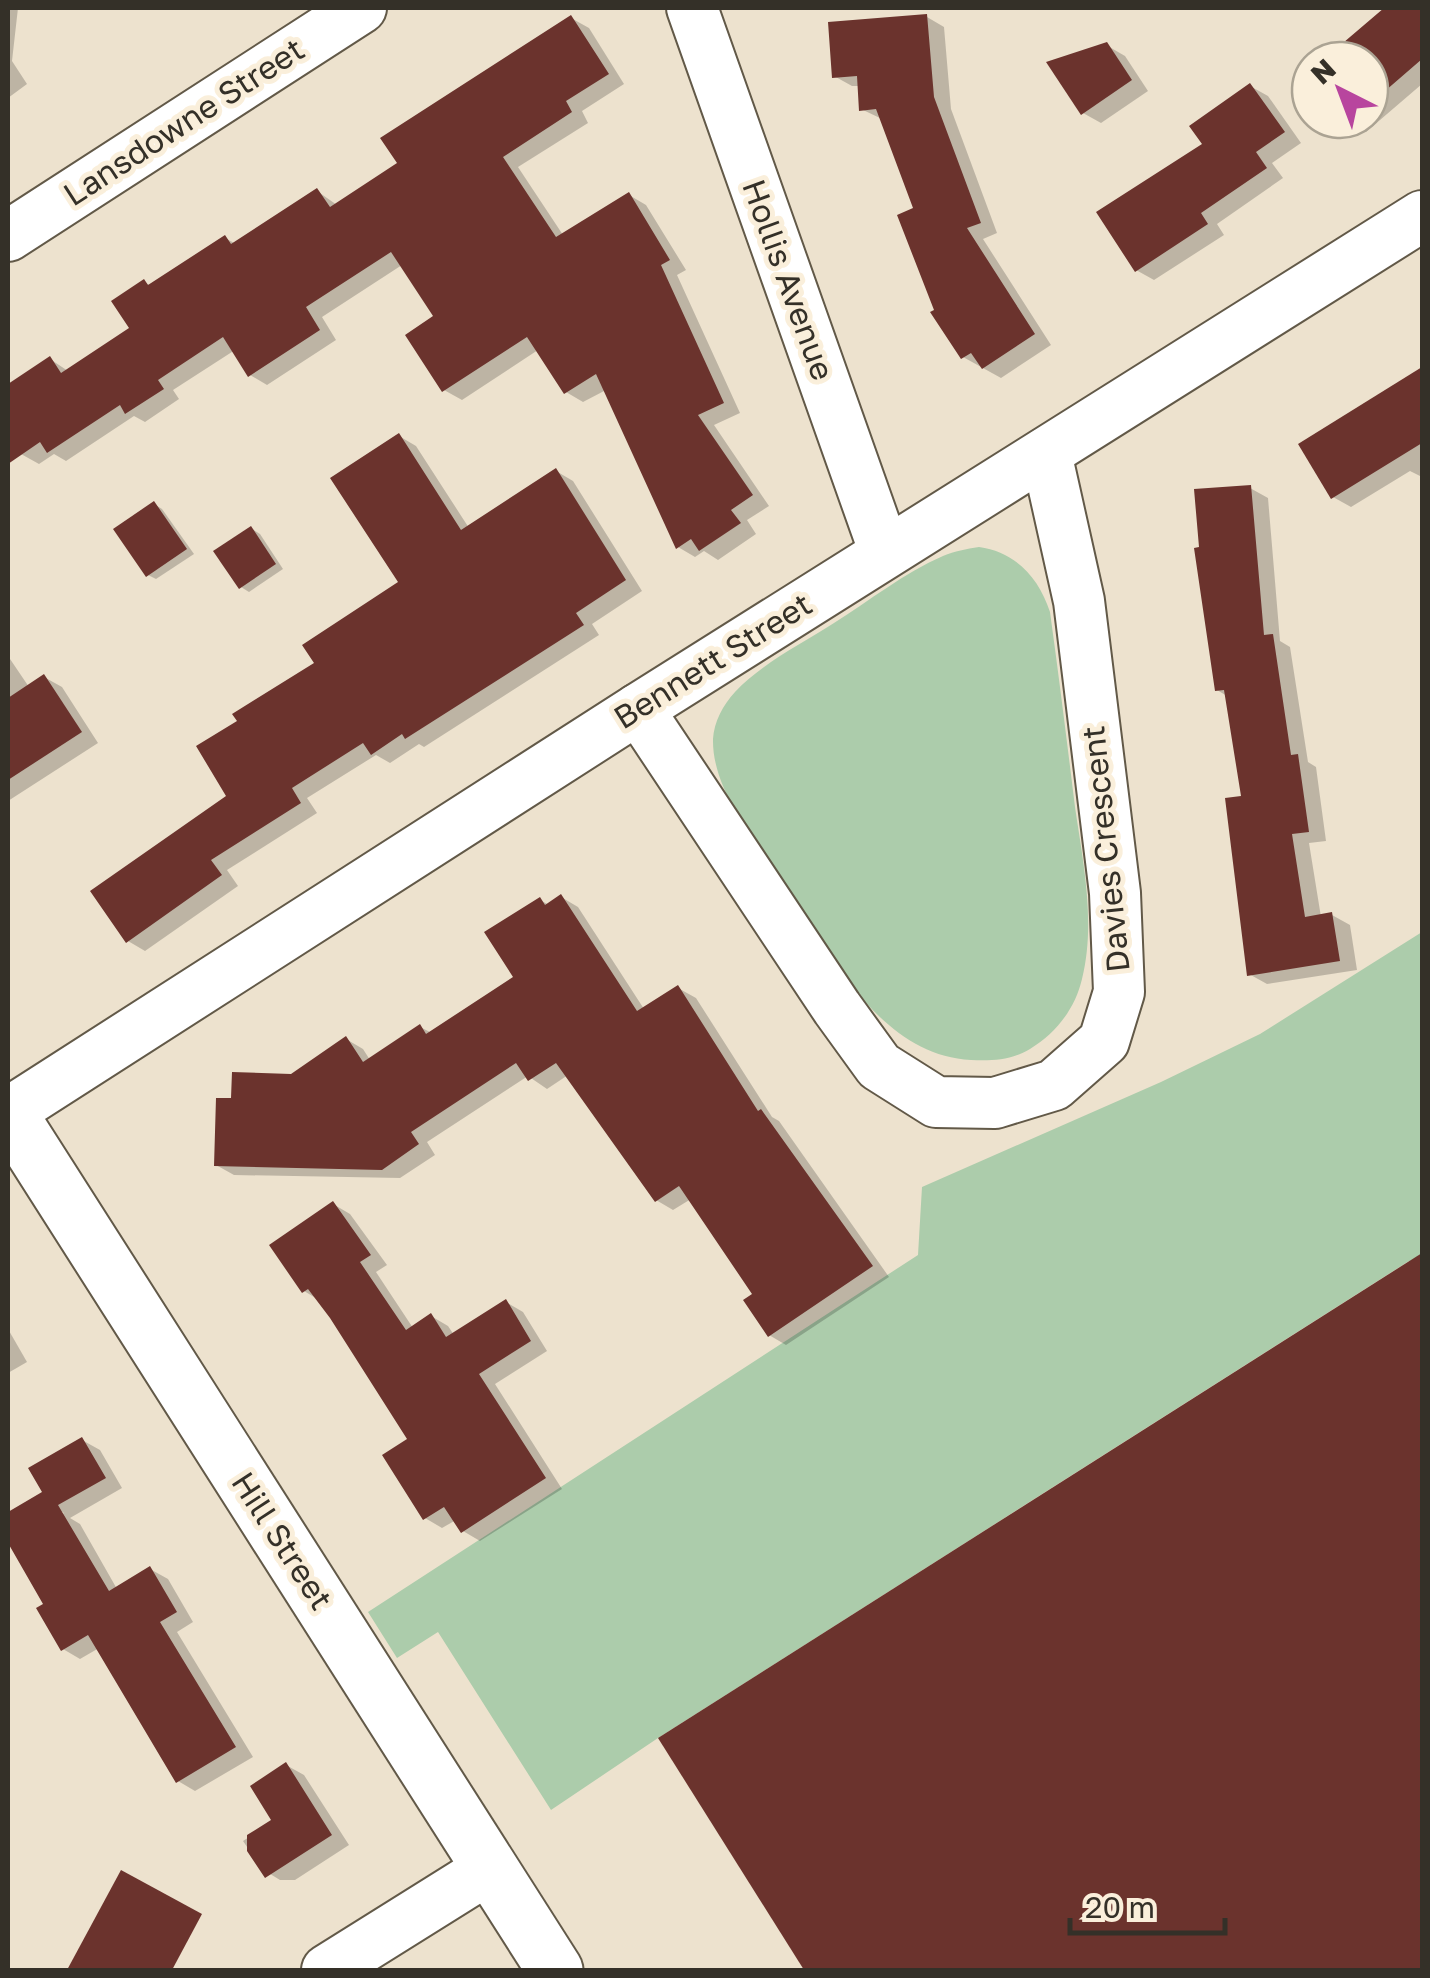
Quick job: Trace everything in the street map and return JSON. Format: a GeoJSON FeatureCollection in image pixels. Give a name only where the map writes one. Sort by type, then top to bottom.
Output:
{"type":"FeatureCollection","features":[{"type":"Feature","properties":{"kind":"street","name":"Lansdowne Street"},"geometry":{"type":"LineString","coordinates":[[8,236],[361,8]]}},
{"type":"Feature","properties":{"kind":"street","name":"Hollis Avenue"},"geometry":{"type":"LineString","coordinates":[[692,8],[885,553]]}},
{"type":"Feature","properties":{"kind":"street","name":"Bennett Street"},"geometry":{"type":"LineString","coordinates":[[8,1112],[638,708],[1422,216]]}},
{"type":"Feature","properties":{"kind":"street","name":"Davies Crescent"},"geometry":{"type":"LineString","coordinates":[[638,708],[879,1066],[936,1102],[996,1103],[1054,1085],[1104,1041],[1120,992],[1115,893],[1079,601],[1046,453]]}},
{"type":"Feature","properties":{"kind":"street","name":"Hill Street"},"geometry":{"type":"LineString","coordinates":[[8,1112],[555,1970]]}},
{"type":"Feature","properties":{"kind":"street"},"geometry":{"type":"LineString","coordinates":[[327,1970],[490,1868]]}},
{"type":"Feature","properties":{"kind":"green space"},"geometry":{"type":"Polygon","coordinates":[[[979,547],[1004,554],[1024,569],[1039,588],[1050,612],[1084,871],[1088,936],[1075,1000],[1048,1036],[1009,1058],[971,1060],[938,1054],[908,1039],[858,994],[737,814],[720,777],[713,739],[727,702],[769,663],[914,571],[947,554],[979,547]]]}},
{"type":"Feature","properties":{"kind":"green space"},"geometry":{"type":"Polygon","coordinates":[[[1422,932],[1422,1280],[1409,1261],[551,1810],[438,1632],[397,1658],[368,1612],[918,1255],[922,1187],[1260,1034],[1422,932]]]}},
{"type":"Feature","properties":{"kind":"building"},"geometry":{"type":"Polygon","coordinates":[[[1384,8],[1422,8],[1422,59],[1390,87],[1390,40],[1346,40],[1384,8]]]}},
{"type":"Feature","properties":{"kind":"building"},"geometry":{"type":"Polygon","coordinates":[[[927,14],[934,97],[981,223],[967,228],[1035,334],[982,369],[971,353],[961,359],[930,312],[934,310],[897,215],[913,208],[876,109],[859,111],[857,76],[832,78],[828,22],[927,14]]]}},
{"type":"Feature","properties":{"kind":"building"},"geometry":{"type":"Polygon","coordinates":[[[571,15],[609,74],[566,101],[572,112],[503,157],[556,237],[629,192],[670,260],[661,265],[724,403],[698,415],[753,495],[731,510],[741,523],[699,551],[691,539],[676,549],[596,374],[564,394],[527,337],[442,392],[405,335],[433,316],[391,252],[306,307],[320,330],[248,377],[223,337],[158,380],[164,389],[125,414],[120,405],[47,453],[40,442],[8,464],[8,384],[50,356],[61,373],[129,328],[111,301],[144,279],[148,285],[225,235],[231,244],[317,188],[330,207],[397,163],[380,138],[571,15]]]}},
{"type":"Feature","properties":{"kind":"building"},"geometry":{"type":"Polygon","coordinates":[[[1107,42],[1132,80],[1081,115],[1046,62],[1107,42]]]}},
{"type":"Feature","properties":{"kind":"building"},"geometry":{"type":"Polygon","coordinates":[[[1250,83],[1285,132],[1256,152],[1267,168],[1201,213],[1208,224],[1135,272],[1096,212],[1202,144],[1189,126],[1250,83]]]}},
{"type":"Feature","properties":{"kind":"building"},"geometry":{"type":"Polygon","coordinates":[[[1422,367],[1422,443],[1331,499],[1298,444],[1422,367]]]}},
{"type":"Feature","properties":{"kind":"building"},"geometry":{"type":"Polygon","coordinates":[[[399,433],[461,530],[556,468],[626,580],[576,613],[584,625],[405,739],[402,734],[371,755],[363,743],[292,788],[301,803],[211,860],[222,875],[126,943],[90,891],[226,796],[196,746],[237,721],[232,714],[314,663],[302,645],[398,582],[330,478],[399,433]]]}},
{"type":"Feature","properties":{"kind":"building"},"geometry":{"type":"Polygon","coordinates":[[[1251,485],[1264,635],[1273,634],[1291,755],[1298,754],[1309,832],[1292,834],[1305,917],[1332,912],[1340,961],[1247,976],[1225,798],[1241,796],[1224,690],[1215,691],[1194,548],[1199,547],[1194,489],[1251,485]]]}},
{"type":"Feature","properties":{"kind":"building"},"geometry":{"type":"Polygon","coordinates":[[[154,501],[187,549],[146,577],[113,529],[154,501]]]}},
{"type":"Feature","properties":{"kind":"building"},"geometry":{"type":"Polygon","coordinates":[[[251,526],[276,564],[239,589],[213,551],[251,526]]]}},
{"type":"Feature","properties":{"kind":"building"},"geometry":{"type":"Polygon","coordinates":[[[44,674],[82,732],[8,780],[8,698],[44,674]]]}},
{"type":"Feature","properties":{"kind":"building"},"geometry":{"type":"Polygon","coordinates":[[[561,894],[637,1011],[678,985],[758,1111],[761,1109],[873,1266],[768,1337],[743,1300],[752,1294],[679,1186],[655,1202],[556,1063],[528,1081],[516,1063],[411,1132],[419,1144],[382,1170],[214,1166],[216,1098],[231,1098],[232,1072],[291,1074],[346,1036],[363,1062],[420,1024],[426,1034],[513,977],[484,932],[540,897],[545,905],[561,894]]]}},
{"type":"Feature","properties":{"kind":"building"},"geometry":{"type":"Polygon","coordinates":[[[333,1201],[371,1255],[360,1262],[406,1330],[431,1313],[446,1337],[506,1299],[531,1341],[479,1374],[546,1478],[461,1533],[444,1507],[423,1520],[382,1455],[407,1439],[330,1318],[308,1289],[302,1293],[269,1245],[333,1201]]]}},
{"type":"Feature","properties":{"kind":"building"},"geometry":{"type":"Polygon","coordinates":[[[1422,1253],[1422,1970],[804,1970],[658,1738],[1422,1253]]]}},
{"type":"Feature","properties":{"kind":"building"},"geometry":{"type":"Polygon","coordinates":[[[82,1437],[106,1478],[58,1505],[109,1591],[150,1566],[177,1612],[160,1622],[236,1747],[176,1783],[88,1635],[61,1651],[36,1608],[43,1604],[8,1543],[8,1512],[42,1492],[28,1468],[82,1437]]]}},
{"type":"Feature","properties":{"kind":"building"},"geometry":{"type":"Polygon","coordinates":[[[286,1762],[332,1835],[265,1878],[247,1851],[247,1835],[271,1820],[250,1786],[286,1762]]]}},
{"type":"Feature","properties":{"kind":"building"},"geometry":{"type":"Polygon","coordinates":[[[121,1870],[202,1914],[172,1970],[67,1970],[121,1870]]]}}]}
